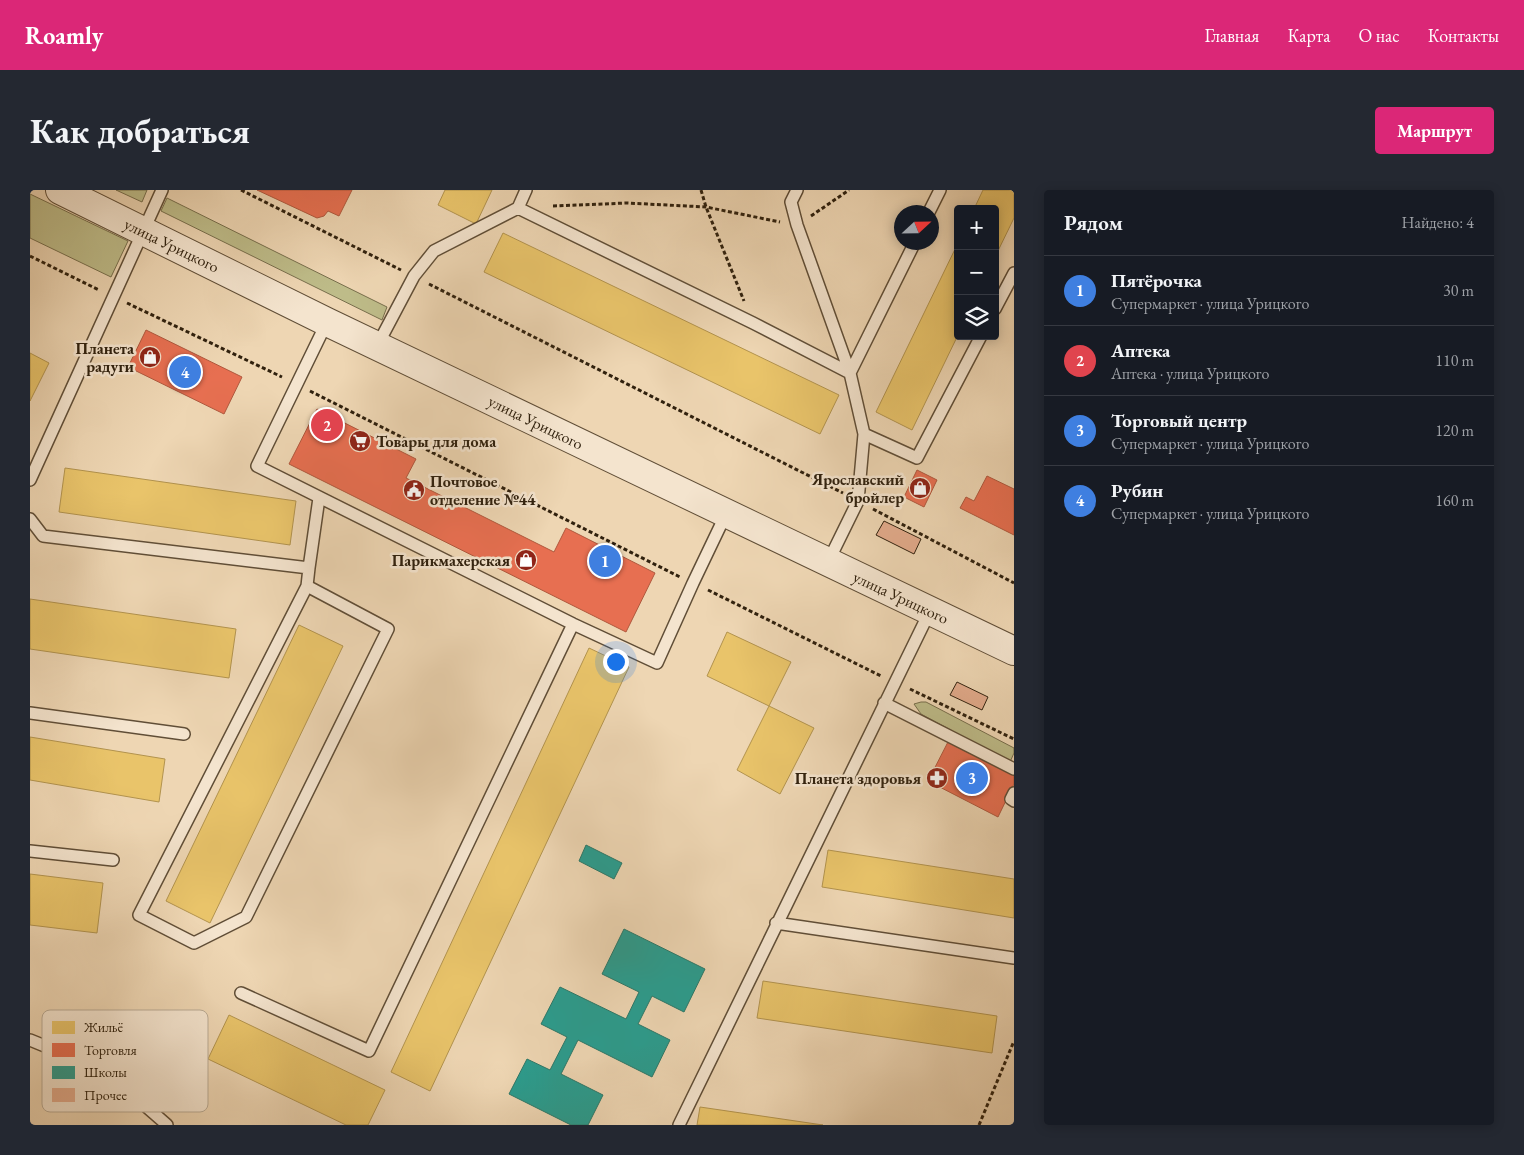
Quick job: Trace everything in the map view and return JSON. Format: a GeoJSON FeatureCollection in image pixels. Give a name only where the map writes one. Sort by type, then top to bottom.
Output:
{"type":"FeatureCollection","features":[{"type":"Feature","properties":{"kind":"street","name":"улица Урицкого"},"geometry":{"type":"LineString","coordinates":[[60,190],[327,322],[1014,651]]}},
{"type":"Feature","properties":{"kind":"lane"},"geometry":{"type":"LineString","coordinates":[[30,480],[34,462],[162,190]]}},
{"type":"Feature","properties":{"kind":"lane"},"geometry":{"type":"LineString","coordinates":[[377,346],[414,276],[434,251],[518,208],[526,190]]}},
{"type":"Feature","properties":{"kind":"lane"},"geometry":{"type":"LineString","coordinates":[[798,190],[791,202],[797,225],[850,373],[864,434],[858,501],[828,562]]}},
{"type":"Feature","properties":{"kind":"lane"},"geometry":{"type":"LineString","coordinates":[[932,205],[940,190]]}},
{"type":"Feature","properties":{"kind":"lane"},"geometry":{"type":"LineString","coordinates":[[518,208],[753,323],[850,373]]}},
{"type":"Feature","properties":{"kind":"lane"},"geometry":{"type":"LineString","coordinates":[[850,373],[910,250]]}},
{"type":"Feature","properties":{"kind":"lane"},"geometry":{"type":"LineString","coordinates":[[999,301],[1014,273]]}},
{"type":"Feature","properties":{"kind":"lane"},"geometry":{"type":"LineString","coordinates":[[327,322],[257,466],[573,624],[657,663],[692,583],[726,514]]}},
{"type":"Feature","properties":{"kind":"lane"},"geometry":{"type":"LineString","coordinates":[[864,434],[917,458],[979,340]]}},
{"type":"Feature","properties":{"kind":"lane"},"geometry":{"type":"LineString","coordinates":[[307,586],[388,629],[246,917],[194,943],[139,916],[307,586],[318,498]]}},
{"type":"Feature","properties":{"kind":"lane"},"geometry":{"type":"LineString","coordinates":[[30,519],[43,536],[309,568]]}},
{"type":"Feature","properties":{"kind":"lane"},"geometry":{"type":"LineString","coordinates":[[678,1125],[930,611]]}},
{"type":"Feature","properties":{"kind":"lane"},"geometry":{"type":"LineString","coordinates":[[241,993],[368,1052],[573,624]]}},
{"type":"Feature","properties":{"kind":"lane"},"geometry":{"type":"LineString","coordinates":[[884,703],[1014,769]]}},
{"type":"Feature","properties":{"kind":"lane"},"geometry":{"type":"LineString","coordinates":[[30,712],[184,734]]}},
{"type":"Feature","properties":{"kind":"lane"},"geometry":{"type":"LineString","coordinates":[[1014,793],[1011,799],[1014,801]]}},
{"type":"Feature","properties":{"kind":"lane"},"geometry":{"type":"LineString","coordinates":[[30,851],[112,860]]}},
{"type":"Feature","properties":{"kind":"lane"},"geometry":{"type":"LineString","coordinates":[[776,923],[1014,958]]}},
{"type":"Feature","properties":{"kind":"lane"},"geometry":{"type":"LineString","coordinates":[[30,1040],[42,1045]]}},
{"type":"Feature","properties":{"kind":"lane"},"geometry":{"type":"LineString","coordinates":[[151,1112],[167,1125]]}},
{"type":"Feature","properties":{"kind":"path"},"geometry":{"type":"LineString","coordinates":[[241,190],[858,501],[1014,583]]}},
{"type":"Feature","properties":{"kind":"path"},"geometry":{"type":"LineString","coordinates":[[701,190],[706,207],[753,323]]}},
{"type":"Feature","properties":{"kind":"path"},"geometry":{"type":"LineString","coordinates":[[518,208],[627,203],[706,207],[797,225],[849,190]]}},
{"type":"Feature","properties":{"kind":"path"},"geometry":{"type":"LineString","coordinates":[[30,256],[297,384],[692,583],[1014,739]]}},
{"type":"Feature","properties":{"kind":"path"},"geometry":{"type":"LineString","coordinates":[[979,1125],[1014,1041]]}},
{"type":"Feature","properties":{"kind":"shaded area"},"geometry":{"type":"Polygon","coordinates":[[[116,190],[147,190],[142,202],[116,190]]]}},
{"type":"Feature","properties":{"kind":"shaded area"},"geometry":{"type":"Polygon","coordinates":[[[30,194],[128,241],[111,277],[30,238],[30,194]]]}},
{"type":"Feature","properties":{"kind":"shaded area"},"geometry":{"type":"Polygon","coordinates":[[[167,198],[387,307],[382,320],[161,211],[167,198]]]}},
{"type":"Feature","properties":{"kind":"shaded area"},"geometry":{"type":"Polygon","coordinates":[[[926,702],[1014,748],[1010,762],[921,714],[914,704],[926,702]]]}},
{"type":"Feature","properties":{"kind":"building: Жильё"},"geometry":{"type":"Polygon","coordinates":[[[445,190],[492,190],[476,224],[438,205],[445,190]]]}},
{"type":"Feature","properties":{"kind":"building: Жильё"},"geometry":{"type":"Polygon","coordinates":[[[983,190],[1014,190],[1014,218],[999,249],[999,205],[976,205],[983,190]]]}},
{"type":"Feature","properties":{"kind":"building: Жильё"},"geometry":{"type":"Polygon","coordinates":[[[503,233],[839,395],[820,434],[484,272],[503,233]]]}},
{"type":"Feature","properties":{"kind":"building: Жильё"},"geometry":{"type":"Polygon","coordinates":[[[954,251],[954,340],[956,340],[912,430],[876,412],[954,251]]]}},
{"type":"Feature","properties":{"kind":"building: Жильё"},"geometry":{"type":"Polygon","coordinates":[[[30,353],[49,363],[30,401],[30,353]]]}},
{"type":"Feature","properties":{"kind":"building: Жильё"},"geometry":{"type":"Polygon","coordinates":[[[65,468],[296,501],[290,545],[59,512],[65,468]]]}},
{"type":"Feature","properties":{"kind":"building: Жильё"},"geometry":{"type":"Polygon","coordinates":[[[30,599],[236,629],[229,678],[30,649],[30,599]]]}},
{"type":"Feature","properties":{"kind":"building: Жильё"},"geometry":{"type":"Polygon","coordinates":[[[299,625],[343,646],[210,923],[166,901],[299,625]]]}},
{"type":"Feature","properties":{"kind":"building: Жильё"},"geometry":{"type":"Polygon","coordinates":[[[727,632],[791,662],[769,706],[707,676],[727,632]]]}},
{"type":"Feature","properties":{"kind":"building: Жильё"},"geometry":{"type":"Polygon","coordinates":[[[589,648],[629,667],[430,1091],[391,1072],[589,648]]]}},
{"type":"Feature","properties":{"kind":"building: Жильё"},"geometry":{"type":"Polygon","coordinates":[[[769,706],[814,728],[780,794],[737,770],[769,706]]]}},
{"type":"Feature","properties":{"kind":"building: Жильё"},"geometry":{"type":"Polygon","coordinates":[[[30,737],[165,759],[159,802],[30,780],[30,737]]]}},
{"type":"Feature","properties":{"kind":"building: Жильё"},"geometry":{"type":"Polygon","coordinates":[[[828,850],[1014,879],[1014,918],[822,887],[828,850]]]}},
{"type":"Feature","properties":{"kind":"building: Жильё"},"geometry":{"type":"Polygon","coordinates":[[[30,874],[103,883],[97,933],[30,925],[30,874]]]}},
{"type":"Feature","properties":{"kind":"building: Жильё"},"geometry":{"type":"Polygon","coordinates":[[[763,981],[997,1016],[992,1053],[757,1018],[763,981]]]}},
{"type":"Feature","properties":{"kind":"building: Жильё"},"geometry":{"type":"Polygon","coordinates":[[[229,1015],[385,1090],[368,1125],[346,1125],[208,1059],[229,1015]]]}},
{"type":"Feature","properties":{"kind":"building: Жильё"},"geometry":{"type":"Polygon","coordinates":[[[700,1107],[823,1125],[697,1125],[700,1107]]]}},
{"type":"Feature","properties":{"kind":"building: Торговля"},"geometry":{"type":"Polygon","coordinates":[[[257,190],[352,190],[339,216],[328,211],[324,216],[317,218],[257,190]]]}},
{"type":"Feature","properties":{"kind":"building: Торговля"},"geometry":{"type":"Polygon","coordinates":[[[146,330],[242,377],[224,414],[128,367],[146,330]]]}},
{"type":"Feature","properties":{"kind":"building: Торговля"},"geometry":{"type":"Polygon","coordinates":[[[317,409],[416,459],[406,478],[554,552],[566,528],[655,573],[626,632],[289,464],[317,409]]]}},
{"type":"Feature","properties":{"kind":"building: Торговля","name":"Ярославский бройлер"},"geometry":{"type":"Polygon","coordinates":[[[917,470],[937,480],[924,507],[904,497],[917,470]]]}},
{"type":"Feature","properties":{"kind":"building: Торговля"},"geometry":{"type":"Polygon","coordinates":[[[987,476],[1014,489],[1014,535],[960,508],[966,497],[974,501],[987,476]]]}},
{"type":"Feature","properties":{"kind":"building: Торговля"},"geometry":{"type":"Polygon","coordinates":[[[949,740],[1014,774],[1014,784],[998,817],[928,781],[949,740]]]}},
{"type":"Feature","properties":{"kind":"building: Школы"},"geometry":{"type":"Polygon","coordinates":[[[586,845],[622,863],[614,879],[579,861],[586,845]]]}},
{"type":"Feature","properties":{"kind":"building: Школы"},"geometry":{"type":"Polygon","coordinates":[[[624,929],[705,969],[684,1012],[652,996],[638,1024],[670,1040],[652,1077],[578,1040],[561,1074],[603,1095],[588,1125],[571,1125],[509,1094],[527,1059],[550,1070],[567,1037],[541,1024],[560,987],[626,1019],[639,992],[602,974],[624,929]]]}},
{"type":"Feature","properties":{"kind":"building: Прочее"},"geometry":{"type":"Polygon","coordinates":[[[884,521],[921,539],[914,554],[876,535],[884,521]]]}},
{"type":"Feature","properties":{"kind":"building: Прочее"},"geometry":{"type":"Polygon","coordinates":[[[957,682],[988,697],[982,710],[950,695],[957,682]]]}},
{"type":"Feature","properties":{"kind":"place","name":"Планета радуги"},"geometry":{"type":"Point","coordinates":[150,357]}},
{"type":"Feature","properties":{"kind":"place","name":"Рубин"},"geometry":{"type":"Point","coordinates":[185,372]}},
{"type":"Feature","properties":{"kind":"place","name":"Аптека"},"geometry":{"type":"Point","coordinates":[327,425]}},
{"type":"Feature","properties":{"kind":"place","name":"Товары для дома"},"geometry":{"type":"Point","coordinates":[360,441]}},
{"type":"Feature","properties":{"kind":"place","name":"Ярославский бройлер"},"geometry":{"type":"Point","coordinates":[920,488]}},
{"type":"Feature","properties":{"kind":"place","name":"Почтовое отделение №44"},"geometry":{"type":"Point","coordinates":[414,490]}},
{"type":"Feature","properties":{"kind":"place","name":"Парикмахерская"},"geometry":{"type":"Point","coordinates":[526,560]}},
{"type":"Feature","properties":{"kind":"place","name":"Пятёрочка"},"geometry":{"type":"Point","coordinates":[605,561]}},
{"type":"Feature","properties":{"kind":"place","name":"Планета здоровья"},"geometry":{"type":"Point","coordinates":[937,778]}},
{"type":"Feature","properties":{"kind":"place","name":"Торговый центр"},"geometry":{"type":"Point","coordinates":[972,778]}}]}
